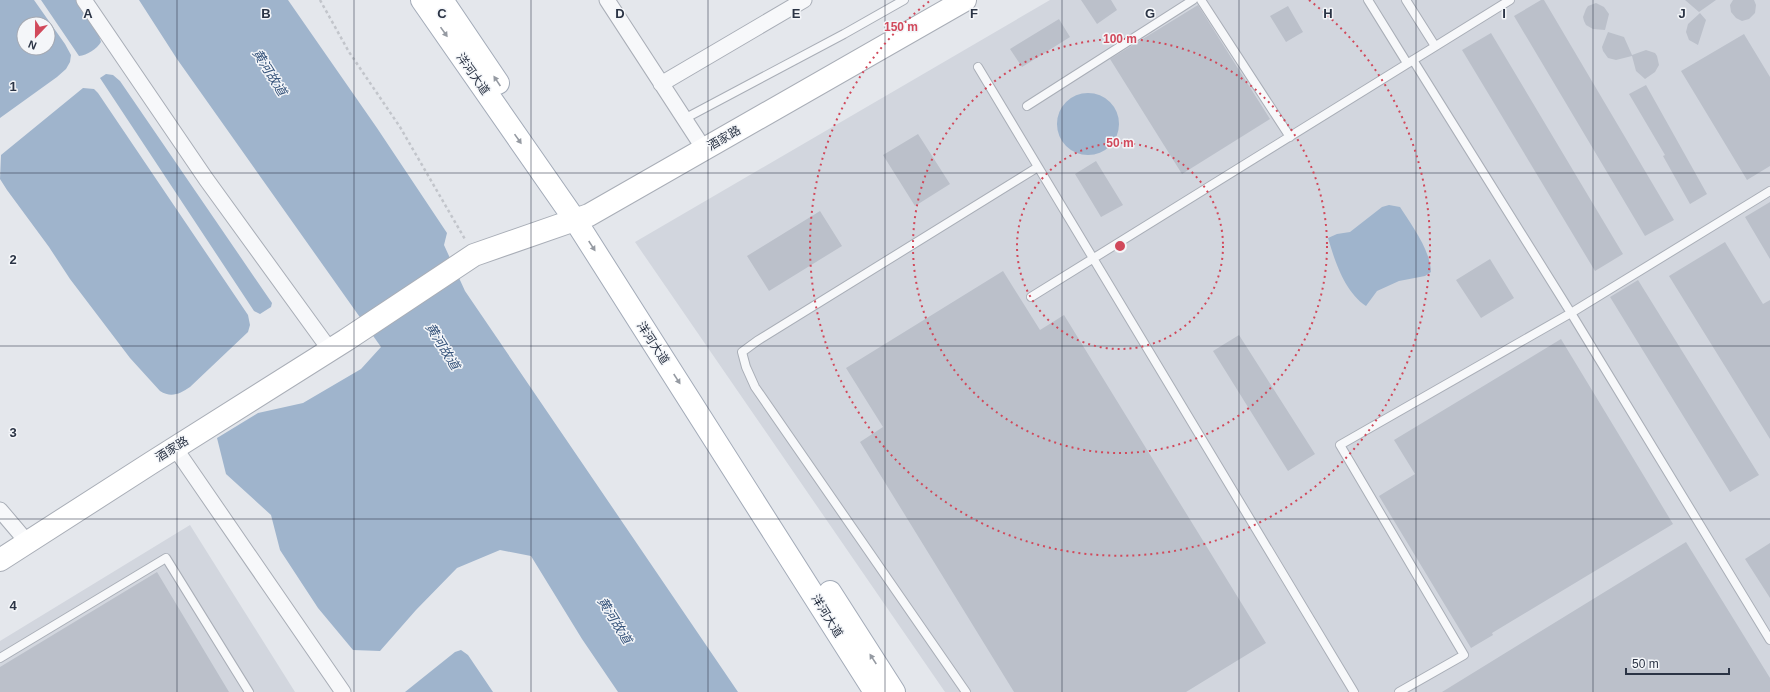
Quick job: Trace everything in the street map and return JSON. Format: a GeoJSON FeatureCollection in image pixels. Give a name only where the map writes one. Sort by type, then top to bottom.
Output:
{"type":"FeatureCollection","features":[{"type":"Feature","properties":{"kind":"main road","name":"洋河大道"},"geometry":{"type":"LineString","coordinates":[[422,0],[582,218],[875,692]]}},
{"type":"Feature","properties":{"kind":"main road","name":"洋河大道"},"geometry":{"type":"LineString","coordinates":[[442,0],[582,218],[894,692]]}},
{"type":"Feature","properties":{"kind":"main road","name":"酒家路"},"geometry":{"type":"LineString","coordinates":[[0,560],[338,345],[474,255],[582,218],[965,0]]}},
{"type":"Feature","properties":{"kind":"street"},"geometry":{"type":"LineString","coordinates":[[84,0],[206,179],[338,345]]}},
{"type":"Feature","properties":{"kind":"street"},"geometry":{"type":"LineString","coordinates":[[607,0],[704,149]]}},
{"type":"Feature","properties":{"kind":"street"},"geometry":{"type":"LineString","coordinates":[[661,84],[804,0]]}},
{"type":"Feature","properties":{"kind":"street"},"geometry":{"type":"LineString","coordinates":[[174,448],[343,692]]}},
{"type":"Feature","properties":{"kind":"street"},"geometry":{"type":"LineString","coordinates":[[0,510],[28,543]]}},
{"type":"Feature","properties":{"kind":"lane"},"geometry":{"type":"LineString","coordinates":[[684,120],[904,0]]}},
{"type":"Feature","properties":{"kind":"lane"},"geometry":{"type":"LineString","coordinates":[[1027,106],[1193,0]]}},
{"type":"Feature","properties":{"kind":"lane"},"geometry":{"type":"LineString","coordinates":[[1201,0],[1290,137]]}},
{"type":"Feature","properties":{"kind":"lane"},"geometry":{"type":"LineString","coordinates":[[1368,0],[1410,62],[1571,313],[1770,640]]}},
{"type":"Feature","properties":{"kind":"lane"},"geometry":{"type":"LineString","coordinates":[[1406,0],[1435,46]]}},
{"type":"Feature","properties":{"kind":"lane"},"geometry":{"type":"LineString","coordinates":[[1031,297],[1093,260],[1510,0]]}},
{"type":"Feature","properties":{"kind":"lane"},"geometry":{"type":"LineString","coordinates":[[978,67],[1354,692]]}},
{"type":"Feature","properties":{"kind":"lane"},"geometry":{"type":"LineString","coordinates":[[966,692],[756,387],[746,367],[742,352],[1038,167]]}},
{"type":"Feature","properties":{"kind":"lane"},"geometry":{"type":"LineString","coordinates":[[1399,692],[1464,655],[1340,445],[1571,313],[1770,191]]}},
{"type":"Feature","properties":{"kind":"lane"},"geometry":{"type":"LineString","coordinates":[[0,658],[166,558],[250,692]]}},
{"type":"Feature","properties":{"kind":"path"},"geometry":{"type":"LineString","coordinates":[[320,0],[349,52],[400,127],[474,255]]}},
{"type":"Feature","properties":{"kind":"shaded area"},"geometry":{"type":"Polygon","coordinates":[[[1050,0],[1770,0],[1770,692],[945,692],[635,242],[1050,0]]]}},
{"type":"Feature","properties":{"kind":"shaded area"},"geometry":{"type":"Polygon","coordinates":[[[190,525],[295,692],[0,692],[0,641],[190,525]]]}},
{"type":"Feature","properties":{"kind":"water"},"geometry":{"type":"Polygon","coordinates":[[[0,0],[34,0],[45,16],[16,16],[16,56],[56,56],[56,31],[71,55],[70,62],[66,69],[0,118],[0,0]]]}},
{"type":"Feature","properties":{"kind":"water"},"geometry":{"type":"Polygon","coordinates":[[[41,0],[76,0],[98,32],[101,42],[92,51],[79,56],[56,22],[56,16],[52,16],[41,0]]]}},
{"type":"Feature","properties":{"kind":"water","name":"黄河故道"},"geometry":{"type":"Polygon","coordinates":[[[139,0],[288,0],[377,128],[447,233],[444,245],[465,291],[738,692],[618,692],[582,639],[531,556],[500,550],[457,568],[416,610],[380,651],[353,650],[318,608],[280,550],[271,515],[226,474],[217,438],[258,413],[303,403],[361,369],[381,347],[177,59],[139,0]]]}},
{"type":"Feature","properties":{"kind":"water"},"geometry":{"type":"Polygon","coordinates":[[[106,74],[113,75],[120,81],[272,303],[271,307],[260,314],[254,311],[100,78],[106,74]]]}},
{"type":"Feature","properties":{"kind":"water"},"geometry":{"type":"Polygon","coordinates":[[[83,88],[94,89],[98,93],[248,315],[250,325],[248,332],[183,392],[172,395],[160,391],[130,358],[70,279],[0,179],[1,155],[83,88]]]}},
{"type":"Feature","properties":{"kind":"water"},"geometry":{"type":"Polygon","coordinates":[[[1088,93],[1105,98],[1110,102],[1114,107],[1119,124],[1114,141],[1110,146],[1105,150],[1088,155],[1071,150],[1066,146],[1062,141],[1057,124],[1062,107],[1066,102],[1071,98],[1088,93]]]}},
{"type":"Feature","properties":{"kind":"water"},"geometry":{"type":"Polygon","coordinates":[[[1389,205],[1400,207],[1415,230],[1424,246],[1430,263],[1431,272],[1425,276],[1399,281],[1377,291],[1366,306],[1352,293],[1347,285],[1334,257],[1328,238],[1337,234],[1350,232],[1382,207],[1389,205]]]}},
{"type":"Feature","properties":{"kind":"water"},"geometry":{"type":"Polygon","coordinates":[[[461,650],[468,655],[493,692],[405,692],[455,652],[461,650]]]}},
{"type":"Feature","properties":{"kind":"building"},"geometry":{"type":"Polygon","coordinates":[[[1081,0],[1111,0],[1117,10],[1097,24],[1081,0]]]}},
{"type":"Feature","properties":{"kind":"building"},"geometry":{"type":"Polygon","coordinates":[[[1541,0],[1544,0],[1674,220],[1645,236],[1514,16],[1541,0]]]}},
{"type":"Feature","properties":{"kind":"building"},"geometry":{"type":"Polygon","coordinates":[[[1685,0],[1716,0],[1699,12],[1685,0]]]}},
{"type":"Feature","properties":{"kind":"building"},"geometry":{"type":"Polygon","coordinates":[[[1733,0],[1754,0],[1756,5],[1755,13],[1749,19],[1742,21],[1736,18],[1731,12],[1730,5],[1733,0]]]}},
{"type":"Feature","properties":{"kind":"building"},"geometry":{"type":"Polygon","coordinates":[[[1596,3],[1604,7],[1609,14],[1605,30],[1593,29],[1586,25],[1584,21],[1583,17],[1588,6],[1596,3]]]}},
{"type":"Feature","properties":{"kind":"building"},"geometry":{"type":"Polygon","coordinates":[[[1198,5],[1270,119],[1182,174],[1110,59],[1198,5]]]}},
{"type":"Feature","properties":{"kind":"building"},"geometry":{"type":"Polygon","coordinates":[[[1288,6],[1303,32],[1286,42],[1270,16],[1288,6]]]}},
{"type":"Feature","properties":{"kind":"building"},"geometry":{"type":"Polygon","coordinates":[[[1700,13],[1706,20],[1698,45],[1689,40],[1686,32],[1688,24],[1700,13]]]}},
{"type":"Feature","properties":{"kind":"building"},"geometry":{"type":"Polygon","coordinates":[[[1059,19],[1070,37],[1022,67],[1010,49],[1059,19]]]}},
{"type":"Feature","properties":{"kind":"building"},"geometry":{"type":"Polygon","coordinates":[[[1608,32],[1624,37],[1632,55],[1646,50],[1655,53],[1659,65],[1655,72],[1645,79],[1636,71],[1632,56],[1616,60],[1608,58],[1602,47],[1608,32]]]}},
{"type":"Feature","properties":{"kind":"building"},"geometry":{"type":"Polygon","coordinates":[[[1491,33],[1623,254],[1595,271],[1462,50],[1491,33]]]}},
{"type":"Feature","properties":{"kind":"building"},"geometry":{"type":"Polygon","coordinates":[[[1744,34],[1770,77],[1770,166],[1747,180],[1681,71],[1744,34]]]}},
{"type":"Feature","properties":{"kind":"building"},"geometry":{"type":"Polygon","coordinates":[[[1646,85],[1707,194],[1690,204],[1663,156],[1665,155],[1629,94],[1646,85]]]}},
{"type":"Feature","properties":{"kind":"building"},"geometry":{"type":"Polygon","coordinates":[[[918,134],[950,184],[915,206],[883,155],[918,134]]]}},
{"type":"Feature","properties":{"kind":"building"},"geometry":{"type":"Polygon","coordinates":[[[1096,161],[1123,205],[1101,217],[1075,174],[1096,161]]]}},
{"type":"Feature","properties":{"kind":"building"},"geometry":{"type":"Polygon","coordinates":[[[1770,202],[1770,259],[1745,217],[1770,202]]]}},
{"type":"Feature","properties":{"kind":"building"},"geometry":{"type":"Polygon","coordinates":[[[820,211],[842,246],[769,291],[747,256],[820,211]]]}},
{"type":"Feature","properties":{"kind":"building"},"geometry":{"type":"Polygon","coordinates":[[[1725,242],[1763,304],[1770,300],[1770,439],[1669,276],[1725,242]]]}},
{"type":"Feature","properties":{"kind":"building"},"geometry":{"type":"Polygon","coordinates":[[[1490,259],[1514,298],[1481,318],[1456,280],[1490,259]]]}},
{"type":"Feature","properties":{"kind":"building"},"geometry":{"type":"Polygon","coordinates":[[[1003,271],[1040,330],[1064,315],[1266,643],[1186,692],[1014,692],[860,442],[883,427],[846,368],[1003,271]]]}},
{"type":"Feature","properties":{"kind":"building"},"geometry":{"type":"Polygon","coordinates":[[[1638,280],[1759,475],[1730,492],[1610,297],[1638,280]]]}},
{"type":"Feature","properties":{"kind":"building"},"geometry":{"type":"Polygon","coordinates":[[[1239,335],[1315,454],[1288,471],[1213,351],[1239,335]]]}},
{"type":"Feature","properties":{"kind":"building"},"geometry":{"type":"Polygon","coordinates":[[[1561,339],[1673,524],[1492,633],[1493,635],[1471,648],[1379,496],[1415,474],[1394,440],[1561,339]]]}},
{"type":"Feature","properties":{"kind":"building"},"geometry":{"type":"Polygon","coordinates":[[[1686,542],[1770,678],[1770,692],[1442,692],[1686,542]]]}},
{"type":"Feature","properties":{"kind":"building"},"geometry":{"type":"Polygon","coordinates":[[[1770,543],[1770,598],[1745,559],[1770,543]]]}},
{"type":"Feature","properties":{"kind":"building"},"geometry":{"type":"Polygon","coordinates":[[[157,572],[229,692],[0,692],[0,667],[157,572]]]}}]}
